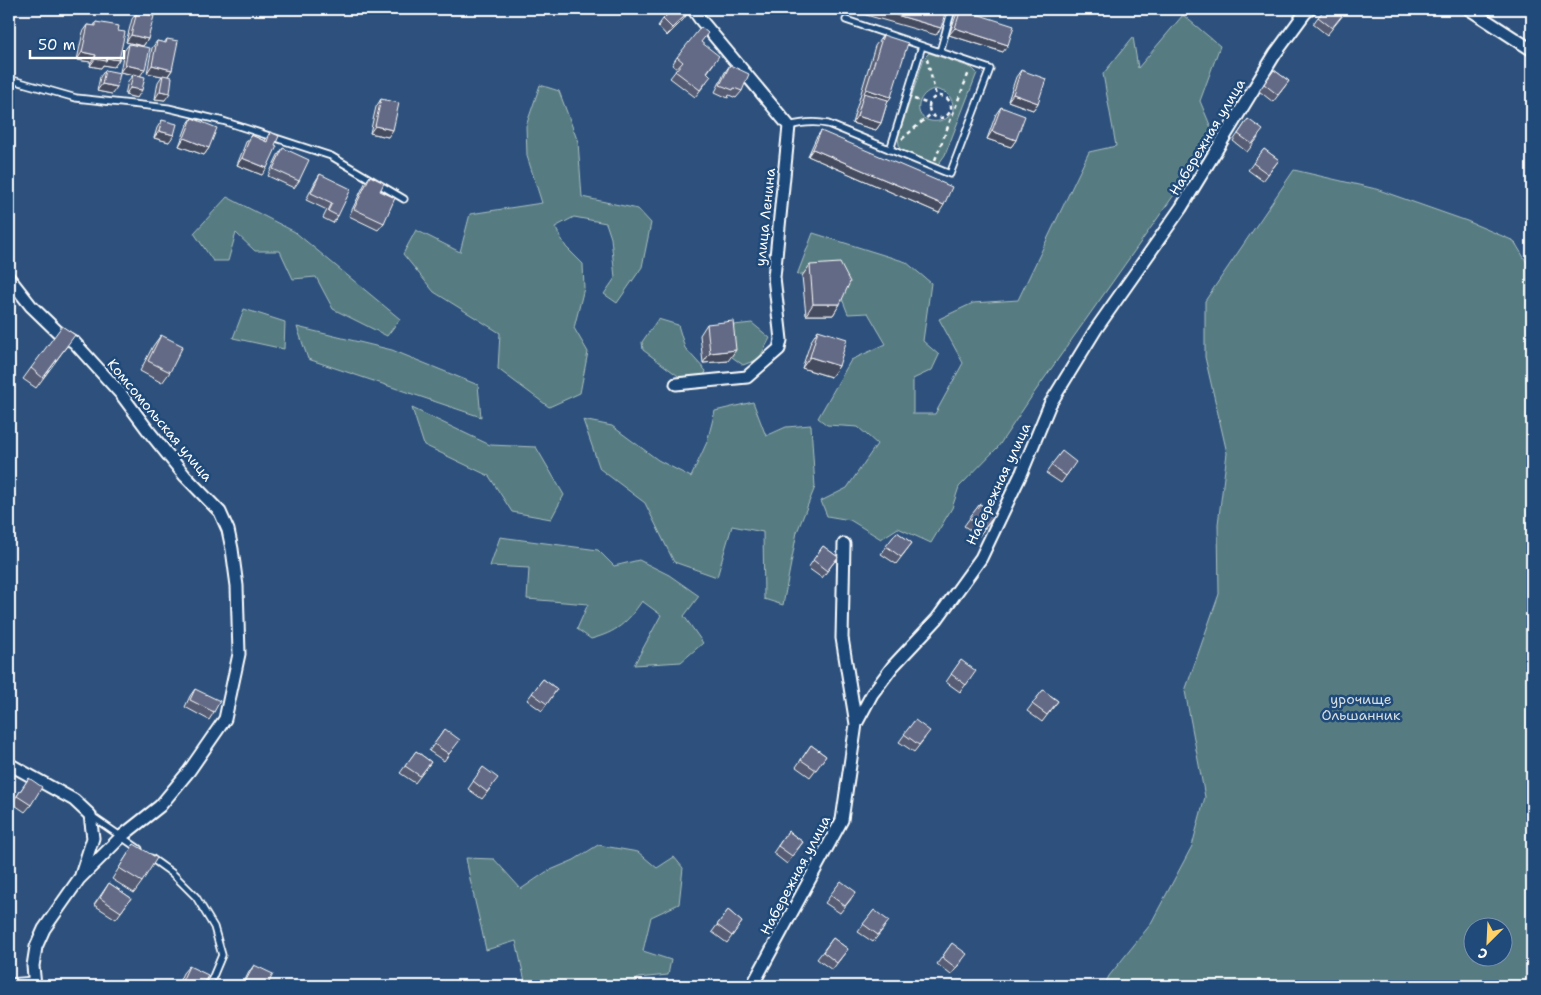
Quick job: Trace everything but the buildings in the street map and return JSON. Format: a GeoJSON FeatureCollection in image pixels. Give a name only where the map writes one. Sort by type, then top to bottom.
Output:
{"type":"FeatureCollection","features":[{"type":"Feature","properties":{"kind":"street"},"geometry":{"type":"LineString","coordinates":[[693,9],[789,126]]}},
{"type":"Feature","properties":{"kind":"street","name":"Набережная улица"},"geometry":{"type":"LineString","coordinates":[[752,986],[842,820],[856,724],[872,694],[893,666],[937,619],[981,558],[1022,472],[1050,404],[1096,329],[1181,208],[1275,54],[1310,9]]}},
{"type":"Feature","properties":{"kind":"street"},"geometry":{"type":"LineString","coordinates":[[1469,9],[1532,50]]}},
{"type":"Feature","properties":{"kind":"street","name":"улица Ленина"},"geometry":{"type":"LineString","coordinates":[[676,384],[747,377],[779,349],[781,340],[774,277],[789,126]]}},
{"type":"Feature","properties":{"kind":"street","name":"Комсомольская улица"},"geometry":{"type":"LineString","coordinates":[[9,278],[31,306],[60,334],[74,342],[121,394],[146,429],[185,476],[220,512],[228,530],[237,586],[239,654],[225,718],[189,771],[160,806],[122,836],[79,879]]}},
{"type":"Feature","properties":{"kind":"street"},"geometry":{"type":"LineString","coordinates":[[844,544],[842,638],[856,724]]}},
{"type":"Feature","properties":{"kind":"street"},"geometry":{"type":"LineString","coordinates":[[9,764],[74,800],[90,815],[93,838],[79,879],[44,929],[36,947],[33,966],[35,983]]}},
{"type":"Feature","properties":{"kind":"lane"},"geometry":{"type":"LineString","coordinates":[[940,52],[952,9]]}},
{"type":"Feature","properties":{"kind":"lane"},"geometry":{"type":"LineString","coordinates":[[789,126],[816,122],[828,124],[950,174],[990,69],[846,20]]}},
{"type":"Feature","properties":{"kind":"lane"},"geometry":{"type":"LineString","coordinates":[[890,150],[923,46]]}},
{"type":"Feature","properties":{"kind":"lane"},"geometry":{"type":"LineString","coordinates":[[9,79],[76,98],[168,108],[223,121],[331,156],[404,199]]}},
{"type":"Feature","properties":{"kind":"lane"},"geometry":{"type":"LineString","coordinates":[[90,815],[122,836],[178,879],[196,897],[214,927],[222,955],[209,986]]}},
{"type":"Feature","properties":{"kind":"lane"},"geometry":{"type":"LineString","coordinates":[[9,982],[35,983]]}},
{"type":"Feature","properties":{"kind":"path"},"geometry":{"type":"LineString","coordinates":[[923,46],[936,96]]}},
{"type":"Feature","properties":{"kind":"path"},"geometry":{"type":"LineString","coordinates":[[932,167],[972,63]]}},
{"type":"Feature","properties":{"kind":"path"},"geometry":{"type":"LineString","coordinates":[[906,96],[929,104]]}},
{"type":"Feature","properties":{"kind":"path"},"geometry":{"type":"LineString","coordinates":[[936,96],[947,98],[950,104],[950,111],[942,118],[931,114],[929,104],[936,96]]}},
{"type":"Feature","properties":{"kind":"path"},"geometry":{"type":"LineString","coordinates":[[950,111],[954,112]]}},
{"type":"Feature","properties":{"kind":"path"},"geometry":{"type":"LineString","coordinates":[[890,150],[931,114]]}},
{"type":"Feature","properties":{"kind":"green space"},"geometry":{"type":"Polygon","coordinates":[[[1183,15],[1220,46],[1200,101],[1215,137],[998,447],[959,487],[952,508],[931,543],[898,528],[881,539],[850,520],[827,516],[821,501],[847,488],[877,444],[858,427],[827,425],[818,418],[851,360],[886,344],[868,313],[848,314],[830,268],[797,275],[813,233],[906,262],[931,283],[923,341],[939,355],[932,370],[913,379],[913,414],[935,414],[963,363],[939,319],[973,303],[1018,300],[1089,152],[1116,146],[1103,74],[1133,37],[1138,68],[1183,15]]]}},
{"type":"Feature","properties":{"kind":"green space"},"geometry":{"type":"Polygon","coordinates":[[[929,53],[972,68],[977,73],[945,155],[937,166],[900,151],[898,138],[924,58],[929,53]],[[935,89],[924,94],[920,101],[919,111],[923,118],[939,121],[947,118],[952,112],[953,104],[947,93],[935,89]]]}},
{"type":"Feature","properties":{"kind":"green space"},"geometry":{"type":"Polygon","coordinates":[[[540,85],[559,91],[578,142],[582,197],[638,209],[651,223],[642,267],[617,303],[604,294],[615,278],[611,238],[606,223],[574,217],[555,227],[566,247],[583,264],[584,288],[574,328],[588,352],[580,393],[549,407],[498,369],[500,333],[434,292],[403,254],[416,230],[460,252],[470,214],[542,203],[527,156],[526,126],[540,85]]]}},
{"type":"Feature","properties":{"kind":"green space","name":"урочище Ольшанник"},"geometry":{"type":"Polygon","coordinates":[[[1294,170],[1376,189],[1467,221],[1514,241],[1532,271],[1532,986],[1104,986],[1109,976],[1150,925],[1192,846],[1205,797],[1185,691],[1219,594],[1218,524],[1227,453],[1205,357],[1205,301],[1294,170]]]}},
{"type":"Feature","properties":{"kind":"green space"},"geometry":{"type":"Polygon","coordinates":[[[227,197],[295,232],[400,319],[387,336],[333,309],[316,277],[293,279],[280,251],[255,251],[236,233],[228,261],[213,261],[194,233],[227,197]]]}},
{"type":"Feature","properties":{"kind":"green space"},"geometry":{"type":"Polygon","coordinates":[[[244,309],[285,322],[284,349],[233,338],[244,309]]]}},
{"type":"Feature","properties":{"kind":"green space"},"geometry":{"type":"Polygon","coordinates":[[[658,319],[678,325],[685,348],[706,371],[703,379],[681,378],[643,350],[642,342],[658,319]]]}},
{"type":"Feature","properties":{"kind":"green space"},"geometry":{"type":"Polygon","coordinates":[[[752,323],[770,338],[759,359],[743,365],[732,357],[730,344],[734,325],[752,323]]]}},
{"type":"Feature","properties":{"kind":"green space"},"geometry":{"type":"Polygon","coordinates":[[[297,327],[392,350],[478,385],[481,417],[308,359],[297,327]]]}},
{"type":"Feature","properties":{"kind":"green space"},"geometry":{"type":"Polygon","coordinates":[[[753,402],[766,436],[786,427],[811,425],[815,487],[797,532],[783,605],[764,599],[763,532],[732,526],[717,577],[674,562],[645,503],[600,469],[583,420],[612,426],[658,460],[691,477],[707,442],[715,411],[753,402]]]}},
{"type":"Feature","properties":{"kind":"green space"},"geometry":{"type":"Polygon","coordinates":[[[412,408],[490,445],[536,447],[564,495],[551,519],[512,512],[489,476],[424,445],[412,408]]]}},
{"type":"Feature","properties":{"kind":"green space"},"geometry":{"type":"Polygon","coordinates":[[[500,537],[598,550],[614,566],[639,560],[669,575],[699,596],[684,616],[703,643],[681,662],[634,665],[661,615],[642,601],[621,626],[591,639],[577,629],[588,604],[527,599],[529,568],[490,566],[500,537]]]}},
{"type":"Feature","properties":{"kind":"green space"},"geometry":{"type":"Polygon","coordinates":[[[598,845],[638,852],[657,868],[674,857],[683,868],[679,904],[651,917],[643,951],[671,960],[668,975],[638,978],[633,986],[526,986],[516,941],[486,950],[466,858],[494,859],[521,889],[546,872],[574,860],[598,845]]]}}]}
